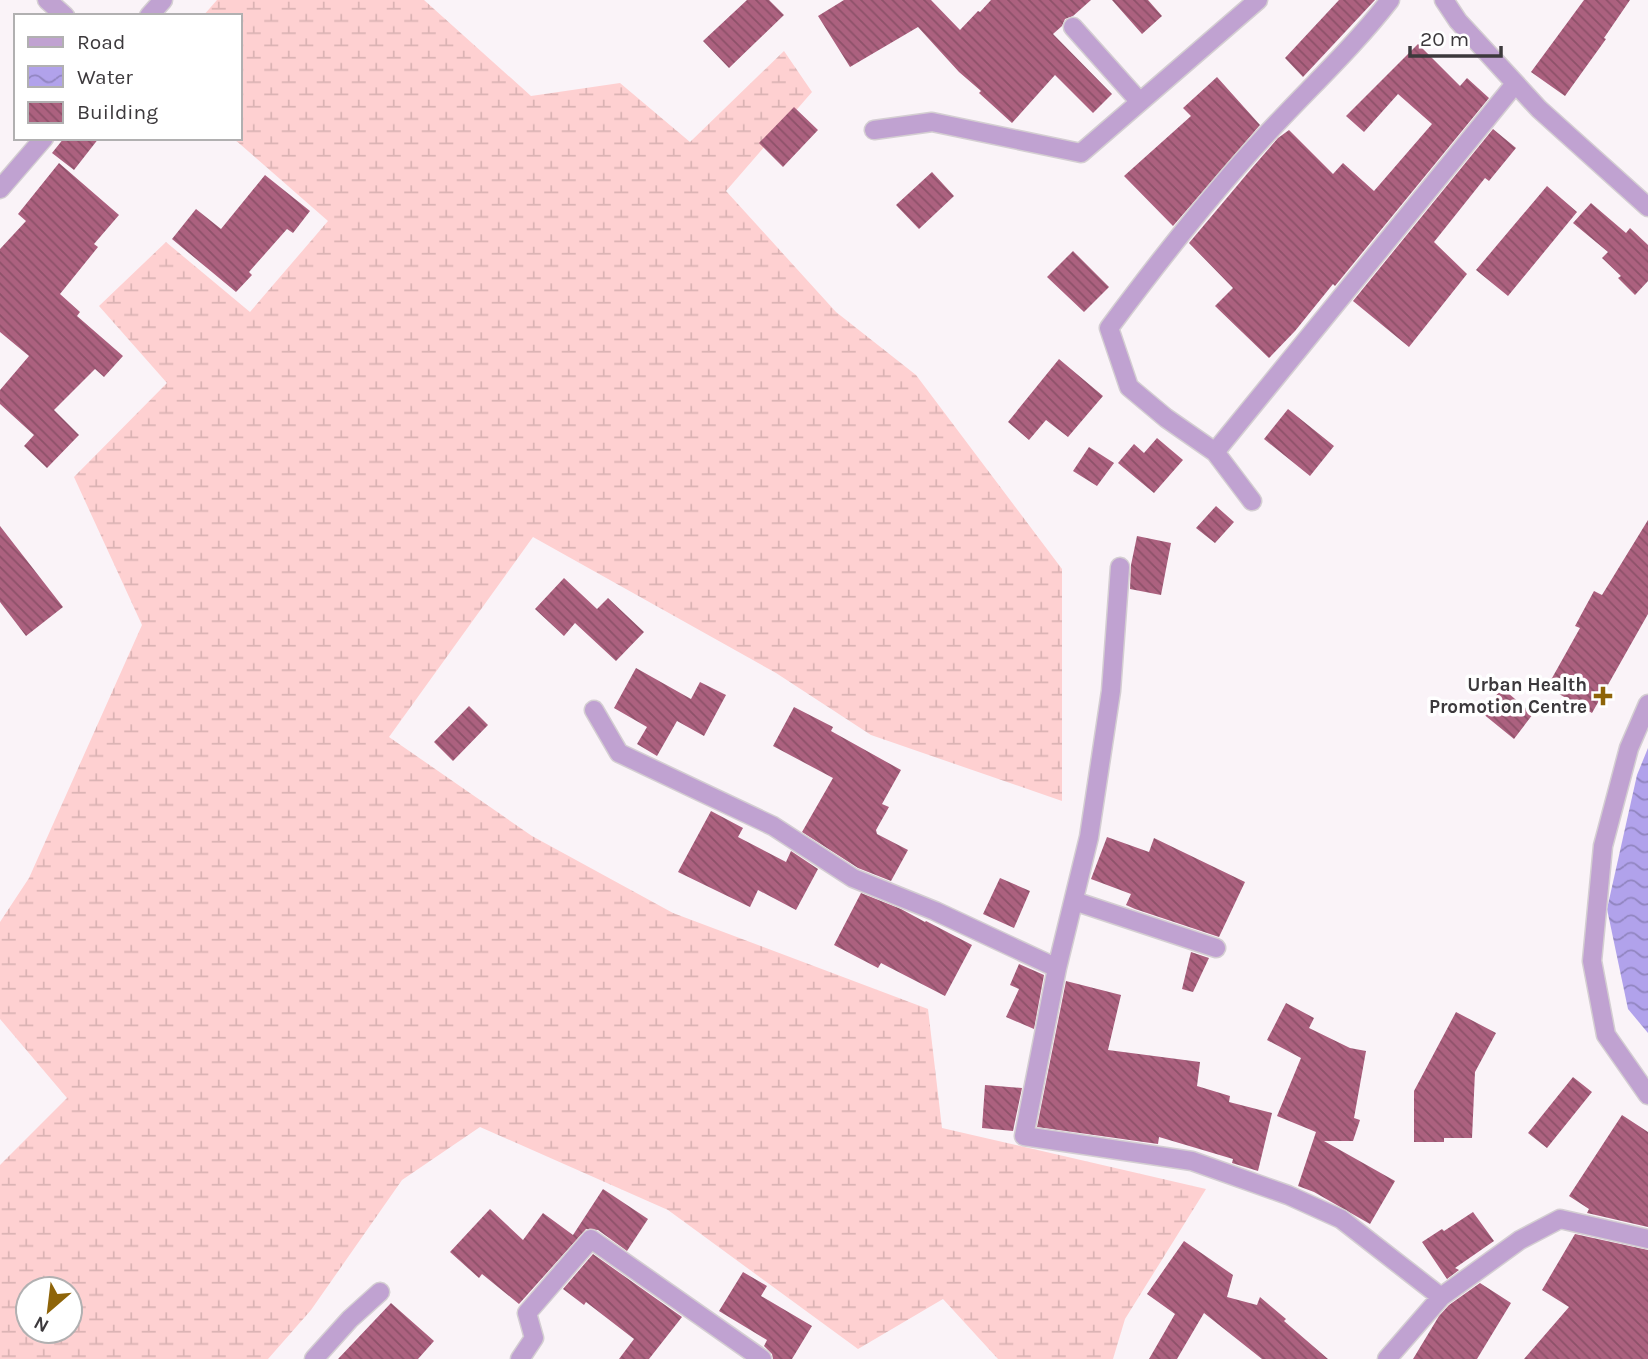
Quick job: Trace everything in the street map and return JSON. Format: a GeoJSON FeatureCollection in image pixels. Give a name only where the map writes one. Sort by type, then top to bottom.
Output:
{"type":"FeatureCollection","features":[{"type":"Feature","properties":{"kind":"street"},"geometry":{"type":"LineString","coordinates":[[47,0],[63,14]]}},
{"type":"Feature","properties":{"kind":"street"},"geometry":{"type":"LineString","coordinates":[[151,14],[163,0]]}},
{"type":"Feature","properties":{"kind":"street"},"geometry":{"type":"LineString","coordinates":[[874,130],[932,122],[1081,153],[1258,0]]}},
{"type":"Feature","properties":{"kind":"street"},"geometry":{"type":"LineString","coordinates":[[1252,501],[1215,452],[1166,418],[1129,387],[1109,328],[1168,248],[1264,138],[1370,26],[1390,0]]}},
{"type":"Feature","properties":{"kind":"street"},"geometry":{"type":"LineString","coordinates":[[1444,0],[1458,22],[1539,109],[1648,207]]}},
{"type":"Feature","properties":{"kind":"street"},"geometry":{"type":"LineString","coordinates":[[1073,27],[1140,103]]}},
{"type":"Feature","properties":{"kind":"street"},"geometry":{"type":"LineString","coordinates":[[1215,452],[1515,84]]}},
{"type":"Feature","properties":{"kind":"street"},"geometry":{"type":"LineString","coordinates":[[0,188],[42,140]]}},
{"type":"Feature","properties":{"kind":"street"},"geometry":{"type":"LineString","coordinates":[[1120,567],[1111,691],[1089,837],[1057,968],[1024,1136],[1192,1161],[1288,1195],[1341,1219],[1441,1297]]}},
{"type":"Feature","properties":{"kind":"street"},"geometry":{"type":"LineString","coordinates":[[1648,704],[1629,748],[1603,846],[1591,961],[1606,1035],[1648,1095]]}},
{"type":"Feature","properties":{"kind":"street"},"geometry":{"type":"LineString","coordinates":[[594,709],[620,753],[773,826],[853,878],[935,911],[1057,968]]}},
{"type":"Feature","properties":{"kind":"street"},"geometry":{"type":"LineString","coordinates":[[1074,901],[1216,948]]}},
{"type":"Feature","properties":{"kind":"street"},"geometry":{"type":"LineString","coordinates":[[1387,1359],[1441,1297],[1520,1240],[1560,1219],[1648,1239]]}},
{"type":"Feature","properties":{"kind":"street"},"geometry":{"type":"LineString","coordinates":[[520,1359],[534,1338],[527,1313],[591,1239],[762,1359]]}},
{"type":"Feature","properties":{"kind":"street"},"geometry":{"type":"LineString","coordinates":[[314,1359],[350,1319],[380,1292]]}},
{"type":"Feature","properties":{"kind":"green space"},"geometry":{"type":"Polygon","coordinates":[[[217,0],[424,0],[531,96],[620,83],[690,142],[784,51],[812,92],[726,191],[836,312],[916,375],[1062,569],[1062,801],[871,735],[776,673],[533,537],[389,737],[532,836],[673,913],[928,1009],[942,1128],[1206,1189],[1125,1319],[1113,1359],[998,1359],[943,1299],[858,1349],[668,1210],[480,1127],[402,1180],[311,1310],[268,1359],[0,1359],[0,1165],[67,1098],[0,1019],[0,922],[29,878],[142,625],[74,477],[167,383],[99,306],[166,242],[250,312],[328,221],[235,140],[242,140],[242,14],[205,14],[217,0]]]}},
{"type":"Feature","properties":{"kind":"water"},"geometry":{"type":"Polygon","coordinates":[[[1648,748],[1648,1033],[1628,1009],[1607,909],[1637,775],[1648,748]]]}},
{"type":"Feature","properties":{"kind":"building"},"geometry":{"type":"Polygon","coordinates":[[[747,0],[769,0],[784,15],[729,68],[703,41],[747,0]]]}},
{"type":"Feature","properties":{"kind":"building"},"geometry":{"type":"Polygon","coordinates":[[[844,0],[931,0],[960,30],[991,0],[1091,0],[1073,16],[1065,19],[1053,34],[1112,94],[1093,113],[1055,75],[1012,123],[979,93],[981,91],[959,72],[918,27],[850,67],[818,16],[844,0]]]}},
{"type":"Feature","properties":{"kind":"building"},"geometry":{"type":"Polygon","coordinates":[[[1112,0],[1148,0],[1162,16],[1142,34],[1112,0]]]}},
{"type":"Feature","properties":{"kind":"building"},"geometry":{"type":"Polygon","coordinates":[[[1339,0],[1375,0],[1303,77],[1285,58],[1339,0]]]}},
{"type":"Feature","properties":{"kind":"building"},"geometry":{"type":"Polygon","coordinates":[[[1584,0],[1630,0],[1565,96],[1531,72],[1584,0]]]}},
{"type":"Feature","properties":{"kind":"building"},"geometry":{"type":"Polygon","coordinates":[[[1418,44],[1460,86],[1467,78],[1489,98],[1335,286],[1333,284],[1269,358],[1215,306],[1233,288],[1189,243],[1278,138],[1289,130],[1333,174],[1343,163],[1374,191],[1432,124],[1398,94],[1364,132],[1346,116],[1418,44]]]}},
{"type":"Feature","properties":{"kind":"building"},"geometry":{"type":"Polygon","coordinates":[[[1217,77],[1260,125],[1173,226],[1124,176],[1191,116],[1183,108],[1217,77]]]}},
{"type":"Feature","properties":{"kind":"building"},"geometry":{"type":"Polygon","coordinates":[[[794,107],[818,130],[783,167],[759,143],[794,107]]]}},
{"type":"Feature","properties":{"kind":"building"},"geometry":{"type":"Polygon","coordinates":[[[1493,129],[1516,148],[1489,181],[1485,178],[1434,242],[1467,274],[1409,347],[1353,301],[1493,129]]]}},
{"type":"Feature","properties":{"kind":"building"},"geometry":{"type":"Polygon","coordinates":[[[62,140],[97,140],[74,170],[52,153],[62,140]]]}},
{"type":"Feature","properties":{"kind":"building"},"geometry":{"type":"Polygon","coordinates":[[[59,163],[119,215],[94,244],[98,247],[60,294],[80,312],[77,316],[123,356],[104,377],[95,369],[54,410],[79,435],[47,468],[24,446],[34,435],[0,404],[0,390],[29,356],[0,332],[0,249],[26,221],[18,214],[59,163]]]}},
{"type":"Feature","properties":{"kind":"building"},"geometry":{"type":"Polygon","coordinates":[[[932,172],[954,196],[919,229],[896,205],[932,172]]]}},
{"type":"Feature","properties":{"kind":"building"},"geometry":{"type":"Polygon","coordinates":[[[265,175],[310,211],[293,233],[287,229],[249,272],[252,275],[236,292],[172,239],[196,209],[221,229],[265,175]]]}},
{"type":"Feature","properties":{"kind":"building"},"geometry":{"type":"Polygon","coordinates":[[[1547,186],[1577,212],[1508,296],[1476,270],[1547,186]]]}},
{"type":"Feature","properties":{"kind":"building"},"geometry":{"type":"Polygon","coordinates":[[[1591,203],[1626,233],[1630,228],[1648,245],[1648,281],[1635,295],[1618,278],[1621,276],[1602,258],[1608,252],[1573,223],[1591,203]]]}},
{"type":"Feature","properties":{"kind":"building"},"geometry":{"type":"Polygon","coordinates":[[[1073,251],[1109,287],[1084,312],[1047,277],[1073,251]]]}},
{"type":"Feature","properties":{"kind":"building"},"geometry":{"type":"Polygon","coordinates":[[[1059,359],[1103,396],[1068,437],[1046,420],[1029,440],[1008,422],[1059,359]]]}},
{"type":"Feature","properties":{"kind":"building"},"geometry":{"type":"Polygon","coordinates":[[[1288,409],[1334,446],[1310,476],[1264,439],[1288,409]]]}},
{"type":"Feature","properties":{"kind":"building"},"geometry":{"type":"Polygon","coordinates":[[[1157,438],[1183,460],[1154,493],[1118,463],[1134,444],[1144,453],[1157,438]]]}},
{"type":"Feature","properties":{"kind":"building"},"geometry":{"type":"Polygon","coordinates":[[[1089,447],[1114,463],[1097,486],[1073,471],[1089,447]]]}},
{"type":"Feature","properties":{"kind":"building"},"geometry":{"type":"Polygon","coordinates":[[[1216,506],[1234,522],[1215,543],[1196,528],[1216,506]]]}},
{"type":"Feature","properties":{"kind":"building"},"geometry":{"type":"Polygon","coordinates":[[[1648,520],[1648,614],[1592,713],[1547,687],[1580,628],[1575,626],[1594,591],[1602,595],[1648,520]]]}},
{"type":"Feature","properties":{"kind":"building"},"geometry":{"type":"Polygon","coordinates":[[[0,526],[63,607],[26,636],[0,602],[0,526]]]}},
{"type":"Feature","properties":{"kind":"building"},"geometry":{"type":"Polygon","coordinates":[[[1137,536],[1171,543],[1161,595],[1130,589],[1131,565],[1137,536]]]}},
{"type":"Feature","properties":{"kind":"building"},"geometry":{"type":"Polygon","coordinates":[[[564,578],[597,609],[608,598],[644,632],[616,661],[575,623],[564,636],[535,609],[564,578]]]}},
{"type":"Feature","properties":{"kind":"building"},"geometry":{"type":"Polygon","coordinates":[[[636,668],[691,699],[700,682],[726,695],[704,736],[677,721],[657,756],[637,744],[647,727],[614,708],[636,668]]]}},
{"type":"Feature","properties":{"kind":"building"},"geometry":{"type":"Polygon","coordinates":[[[1502,688],[1533,714],[1514,739],[1482,713],[1502,688]]]}},
{"type":"Feature","properties":{"kind":"building"},"geometry":{"type":"Polygon","coordinates":[[[469,706],[488,725],[453,761],[434,742],[469,706]]]}},
{"type":"Feature","properties":{"kind":"building"},"geometry":{"type":"Polygon","coordinates":[[[794,707],[833,727],[831,731],[901,770],[882,804],[889,807],[876,830],[877,834],[908,850],[891,881],[858,868],[802,832],[833,778],[773,746],[794,707]]]}},
{"type":"Feature","properties":{"kind":"building"},"geometry":{"type":"Polygon","coordinates":[[[711,811],[743,828],[738,837],[786,862],[791,851],[818,869],[796,910],[758,890],[750,907],[678,872],[711,811]]]}},
{"type":"Feature","properties":{"kind":"building"},"geometry":{"type":"Polygon","coordinates":[[[1107,837],[1149,852],[1154,838],[1245,882],[1219,937],[1126,905],[1131,894],[1091,879],[1107,837]]]}},
{"type":"Feature","properties":{"kind":"building"},"geometry":{"type":"Polygon","coordinates":[[[1000,878],[1030,891],[1014,928],[983,914],[1000,878]]]}},
{"type":"Feature","properties":{"kind":"building"},"geometry":{"type":"Polygon","coordinates":[[[861,893],[901,909],[972,945],[945,996],[881,963],[878,968],[834,945],[861,893]]]}},
{"type":"Feature","properties":{"kind":"building"},"geometry":{"type":"Polygon","coordinates":[[[1191,952],[1209,958],[1193,992],[1182,989],[1191,952]]]}},
{"type":"Feature","properties":{"kind":"building"},"geometry":{"type":"Polygon","coordinates":[[[1019,964],[1044,975],[1034,1029],[1006,1017],[1019,989],[1010,985],[1019,964]]]}},
{"type":"Feature","properties":{"kind":"building"},"geometry":{"type":"Polygon","coordinates":[[[1066,981],[1121,995],[1108,1050],[1200,1062],[1197,1086],[1230,1096],[1229,1102],[1272,1113],[1258,1171],[1232,1163],[1233,1159],[1159,1137],[1158,1144],[1037,1127],[1066,981]]]}},
{"type":"Feature","properties":{"kind":"building"},"geometry":{"type":"Polygon","coordinates":[[[1286,1003],[1314,1018],[1309,1028],[1350,1048],[1366,1051],[1354,1118],[1360,1120],[1353,1141],[1324,1141],[1395,1181],[1370,1224],[1314,1192],[1298,1186],[1316,1132],[1277,1116],[1301,1058],[1267,1040],[1286,1003]]]}},
{"type":"Feature","properties":{"kind":"building"},"geometry":{"type":"Polygon","coordinates":[[[1456,1012],[1496,1033],[1475,1072],[1472,1138],[1414,1142],[1414,1091],[1456,1012]]]}},
{"type":"Feature","properties":{"kind":"building"},"geometry":{"type":"Polygon","coordinates":[[[1573,1077],[1592,1092],[1547,1148],[1528,1133],[1573,1077]]]}},
{"type":"Feature","properties":{"kind":"building"},"geometry":{"type":"Polygon","coordinates":[[[985,1085],[1022,1088],[1013,1131],[982,1128],[985,1085]]]}},
{"type":"Feature","properties":{"kind":"building"},"geometry":{"type":"Polygon","coordinates":[[[1622,1115],[1648,1132],[1648,1227],[1587,1213],[1589,1209],[1569,1196],[1622,1115]]]}},
{"type":"Feature","properties":{"kind":"building"},"geometry":{"type":"Polygon","coordinates":[[[603,1189],[648,1219],[627,1251],[598,1230],[586,1229],[519,1304],[482,1274],[479,1278],[450,1252],[490,1209],[523,1240],[543,1213],[573,1235],[603,1189]]]}},
{"type":"Feature","properties":{"kind":"building"},"geometry":{"type":"Polygon","coordinates":[[[1473,1212],[1494,1241],[1455,1268],[1459,1270],[1447,1279],[1422,1242],[1473,1212]]]}},
{"type":"Feature","properties":{"kind":"building"},"geometry":{"type":"Polygon","coordinates":[[[1575,1234],[1648,1250],[1648,1359],[1524,1359],[1569,1307],[1542,1290],[1575,1234]]]}},
{"type":"Feature","properties":{"kind":"building"},"geometry":{"type":"Polygon","coordinates":[[[1184,1241],[1233,1275],[1227,1297],[1257,1305],[1260,1297],[1328,1359],[1262,1359],[1204,1313],[1177,1359],[1149,1359],[1175,1314],[1147,1294],[1184,1241]]]}},
{"type":"Feature","properties":{"kind":"building"},"geometry":{"type":"Polygon","coordinates":[[[593,1254],[682,1317],[649,1359],[619,1359],[634,1339],[586,1302],[584,1305],[563,1289],[593,1254]]]}},
{"type":"Feature","properties":{"kind":"building"},"geometry":{"type":"Polygon","coordinates":[[[743,1272],[767,1286],[761,1296],[812,1326],[792,1359],[773,1359],[764,1346],[767,1340],[719,1311],[743,1272]]]}},
{"type":"Feature","properties":{"kind":"building"},"geometry":{"type":"Polygon","coordinates":[[[1480,1283],[1511,1303],[1477,1359],[1413,1359],[1439,1316],[1449,1305],[1480,1283]]]}},
{"type":"Feature","properties":{"kind":"building"},"geometry":{"type":"Polygon","coordinates":[[[391,1303],[434,1341],[418,1359],[338,1359],[391,1303]]]}},
{"type":"Feature","properties":{"kind":"place","name":"Urban Health Promotion Centre"},"geometry":{"type":"Point","coordinates":[1603,696]}}]}
